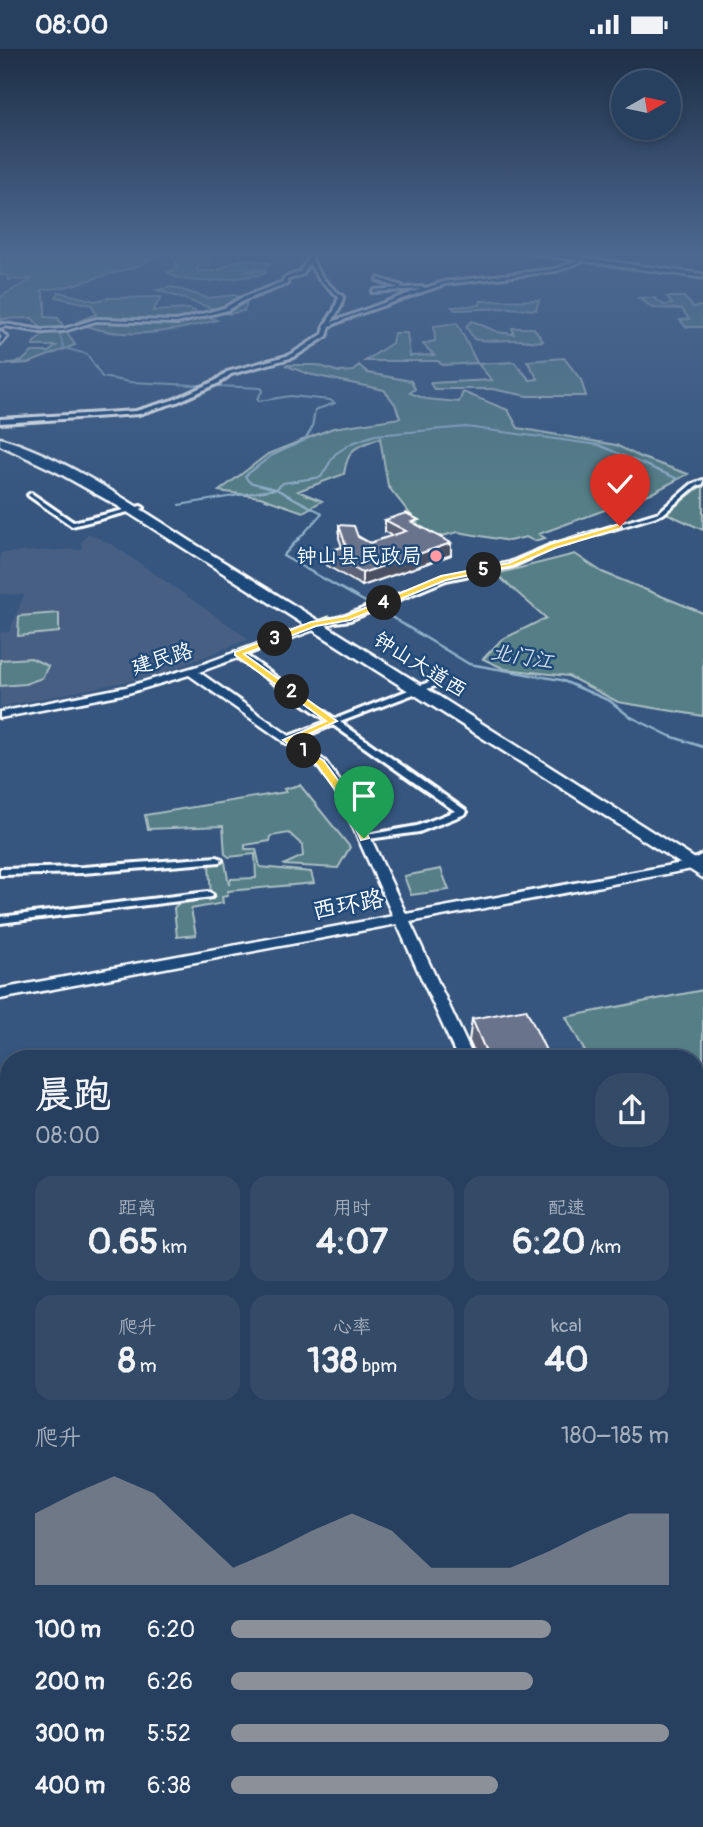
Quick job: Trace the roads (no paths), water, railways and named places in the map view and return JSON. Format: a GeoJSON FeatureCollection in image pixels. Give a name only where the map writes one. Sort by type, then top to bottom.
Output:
{"type":"FeatureCollection","features":[{"type":"Feature","properties":{"kind":"highway","name":"钟山大道西"},"geometry":{"type":"LineString","coordinates":[[0,435],[66,463],[135,509]]}},
{"type":"Feature","properties":{"kind":"highway","name":"钟山大道西"},"geometry":{"type":"LineString","coordinates":[[0,441],[57,466],[135,509],[425,686],[700,863]]}},
{"type":"Feature","properties":{"kind":"street"},"geometry":{"type":"LineString","coordinates":[[0,421],[137,413],[175,401],[213,384],[229,373],[292,356],[323,336]]}},
{"type":"Feature","properties":{"kind":"street"},"geometry":{"type":"LineString","coordinates":[[322,622],[348,618],[444,578],[511,565],[553,546],[661,513],[694,485],[703,482]]}},
{"type":"Feature","properties":{"kind":"street"},"geometry":{"type":"LineString","coordinates":[[31,495],[72,524],[135,509]]}},
{"type":"Feature","properties":{"kind":"street","name":"建民路"},"geometry":{"type":"LineString","coordinates":[[0,715],[128,690],[190,671],[322,622]]}},
{"type":"Feature","properties":{"kind":"street"},"geometry":{"type":"LineString","coordinates":[[238,654],[462,812],[419,829],[364,838]]}},
{"type":"Feature","properties":{"kind":"street"},"geometry":{"type":"LineString","coordinates":[[190,671],[321,763],[346,798],[462,1050]]}},
{"type":"Feature","properties":{"kind":"street"},"geometry":{"type":"LineString","coordinates":[[287,740],[425,686]]}},
{"type":"Feature","properties":{"kind":"street"},"geometry":{"type":"LineString","coordinates":[[0,872],[83,870],[217,860]]}},
{"type":"Feature","properties":{"kind":"street","name":"西环路"},"geometry":{"type":"LineString","coordinates":[[0,994],[700,863]]}},
{"type":"Feature","properties":{"kind":"street"},"geometry":{"type":"LineString","coordinates":[[0,920],[208,895]]}},
{"type":"Feature","properties":{"kind":"waterway","name":"北门江"},"geometry":{"type":"LineString","coordinates":[[60,336],[64,348],[87,354],[102,377],[130,382],[261,388],[263,390],[257,399],[259,401],[290,396],[330,400],[335,403],[315,410],[312,428],[305,440],[271,456],[245,476],[249,482],[276,489]]}},
{"type":"Feature","properties":{"kind":"waterway"},"geometry":{"type":"LineString","coordinates":[[276,489],[283,483],[321,477],[335,454],[352,443],[375,435],[466,427],[599,445],[678,479]]}},
{"type":"Feature","properties":{"kind":"waterway"},"geometry":{"type":"LineString","coordinates":[[179,505],[276,489]]}},
{"type":"Feature","properties":{"kind":"waterway","name":"北门江"},"geometry":{"type":"LineString","coordinates":[[276,489],[322,513],[298,540]]}},
{"type":"Feature","properties":{"kind":"waterway","name":"北门江"},"geometry":{"type":"LineString","coordinates":[[299,538],[283,556],[369,604]]}},
{"type":"Feature","properties":{"kind":"waterway","name":"北门江"},"geometry":{"type":"LineString","coordinates":[[378,609],[469,664],[561,680],[610,701],[629,716],[670,736],[703,747]]}},
{"type":"Feature","properties":{"kind":"place","name":"钟山县民政局"},"geometry":{"type":"Point","coordinates":[436,556]}}]}
